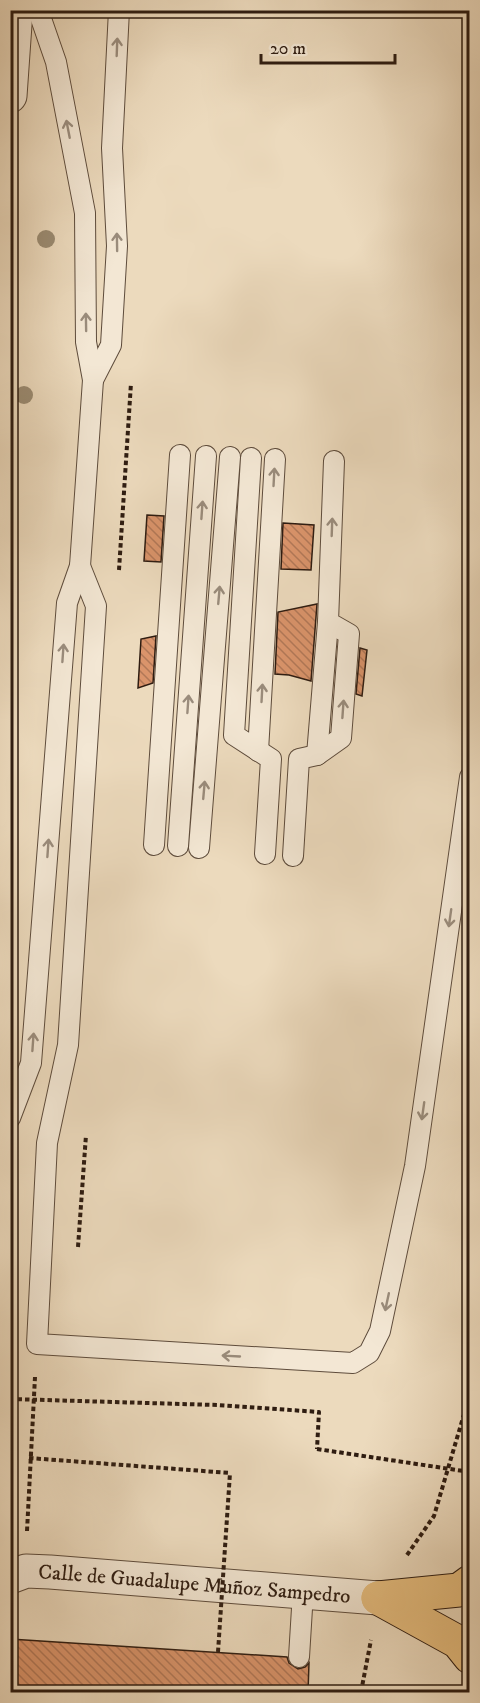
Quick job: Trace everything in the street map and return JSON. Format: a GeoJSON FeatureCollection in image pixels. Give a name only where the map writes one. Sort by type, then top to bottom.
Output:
{"type":"FeatureCollection","features":[{"type":"Feature","properties":{"kind":"highway"},"geometry":{"type":"LineString","coordinates":[[378,1598],[459,1590],[470,1582]]}},
{"type":"Feature","properties":{"kind":"highway"},"geometry":{"type":"LineString","coordinates":[[378,1598],[458,1642],[470,1657]]}},
{"type":"Feature","properties":{"kind":"street"},"geometry":{"type":"LineString","coordinates":[[10,96],[16,10]]}},
{"type":"Feature","properties":{"kind":"street","name":"Calle de Guadalupe Muñoz Sampedro"},"geometry":{"type":"LineString","coordinates":[[16,1570],[378,1598]]}},
{"type":"Feature","properties":{"kind":"lane"},"geometry":{"type":"LineString","coordinates":[[10,1118],[31,1062],[67,603],[80,566],[93,380],[86,342],[85,213],[56,62],[38,10]]}},
{"type":"Feature","properties":{"kind":"lane"},"geometry":{"type":"LineString","coordinates":[[93,380],[111,345],[117,246],[112,148],[119,10]]}},
{"type":"Feature","properties":{"kind":"lane"},"geometry":{"type":"LineString","coordinates":[[154,845],[180,455]]}},
{"type":"Feature","properties":{"kind":"lane"},"geometry":{"type":"LineString","coordinates":[[178,846],[206,456]]}},
{"type":"Feature","properties":{"kind":"lane"},"geometry":{"type":"LineString","coordinates":[[199,848],[230,457]]}},
{"type":"Feature","properties":{"kind":"lane"},"geometry":{"type":"LineString","coordinates":[[251,458],[234,735],[271,759],[265,854]]}},
{"type":"Feature","properties":{"kind":"lane"},"geometry":{"type":"LineString","coordinates":[[258,752],[275,459]]}},
{"type":"Feature","properties":{"kind":"lane"},"geometry":{"type":"LineString","coordinates":[[293,856],[299,759],[318,755],[341,738],[349,634],[328,622],[334,461]]}},
{"type":"Feature","properties":{"kind":"lane"},"geometry":{"type":"LineString","coordinates":[[80,566],[96,606],[68,1045],[47,1143],[38,1344],[353,1363],[369,1353],[380,1331],[416,1166],[470,777]]}},
{"type":"Feature","properties":{"kind":"lane"},"geometry":{"type":"LineString","coordinates":[[299,1658],[303,1592]]}},
{"type":"Feature","properties":{"kind":"path"},"geometry":{"type":"LineString","coordinates":[[16,1570],[29,1458],[38,1344]]}},
{"type":"Feature","properties":{"kind":"path"},"geometry":{"type":"LineString","coordinates":[[361,1692],[378,1598],[434,1516],[470,1394]]}},
{"type":"Feature","properties":{"kind":"path"},"geometry":{"type":"LineString","coordinates":[[10,1399],[217,1405],[319,1412],[317,1449],[470,1472]]}},
{"type":"Feature","properties":{"kind":"path"},"geometry":{"type":"LineString","coordinates":[[29,1458],[230,1473],[218,1652]]}},
{"type":"Feature","properties":{"kind":"building"},"geometry":{"type":"Polygon","coordinates":[[[147,515],[164,516],[161,562],[144,561],[147,515]]]}},
{"type":"Feature","properties":{"kind":"building"},"geometry":{"type":"Polygon","coordinates":[[[283,523],[314,525],[311,570],[281,569],[283,523]]]}},
{"type":"Feature","properties":{"kind":"building"},"geometry":{"type":"Polygon","coordinates":[[[317,604],[311,681],[275,674],[278,612],[317,604]]]}},
{"type":"Feature","properties":{"kind":"building"},"geometry":{"type":"Polygon","coordinates":[[[156,636],[153,683],[138,688],[141,639],[156,636]]]}},
{"type":"Feature","properties":{"kind":"building"},"geometry":{"type":"Polygon","coordinates":[[[360,648],[367,650],[362,696],[356,694],[360,648]]]}},
{"type":"Feature","properties":{"kind":"building"},"geometry":{"type":"Polygon","coordinates":[[[10,1639],[287,1657],[289,1663],[298,1669],[309,1663],[308,1692],[10,1692],[10,1639]]]}}]}
